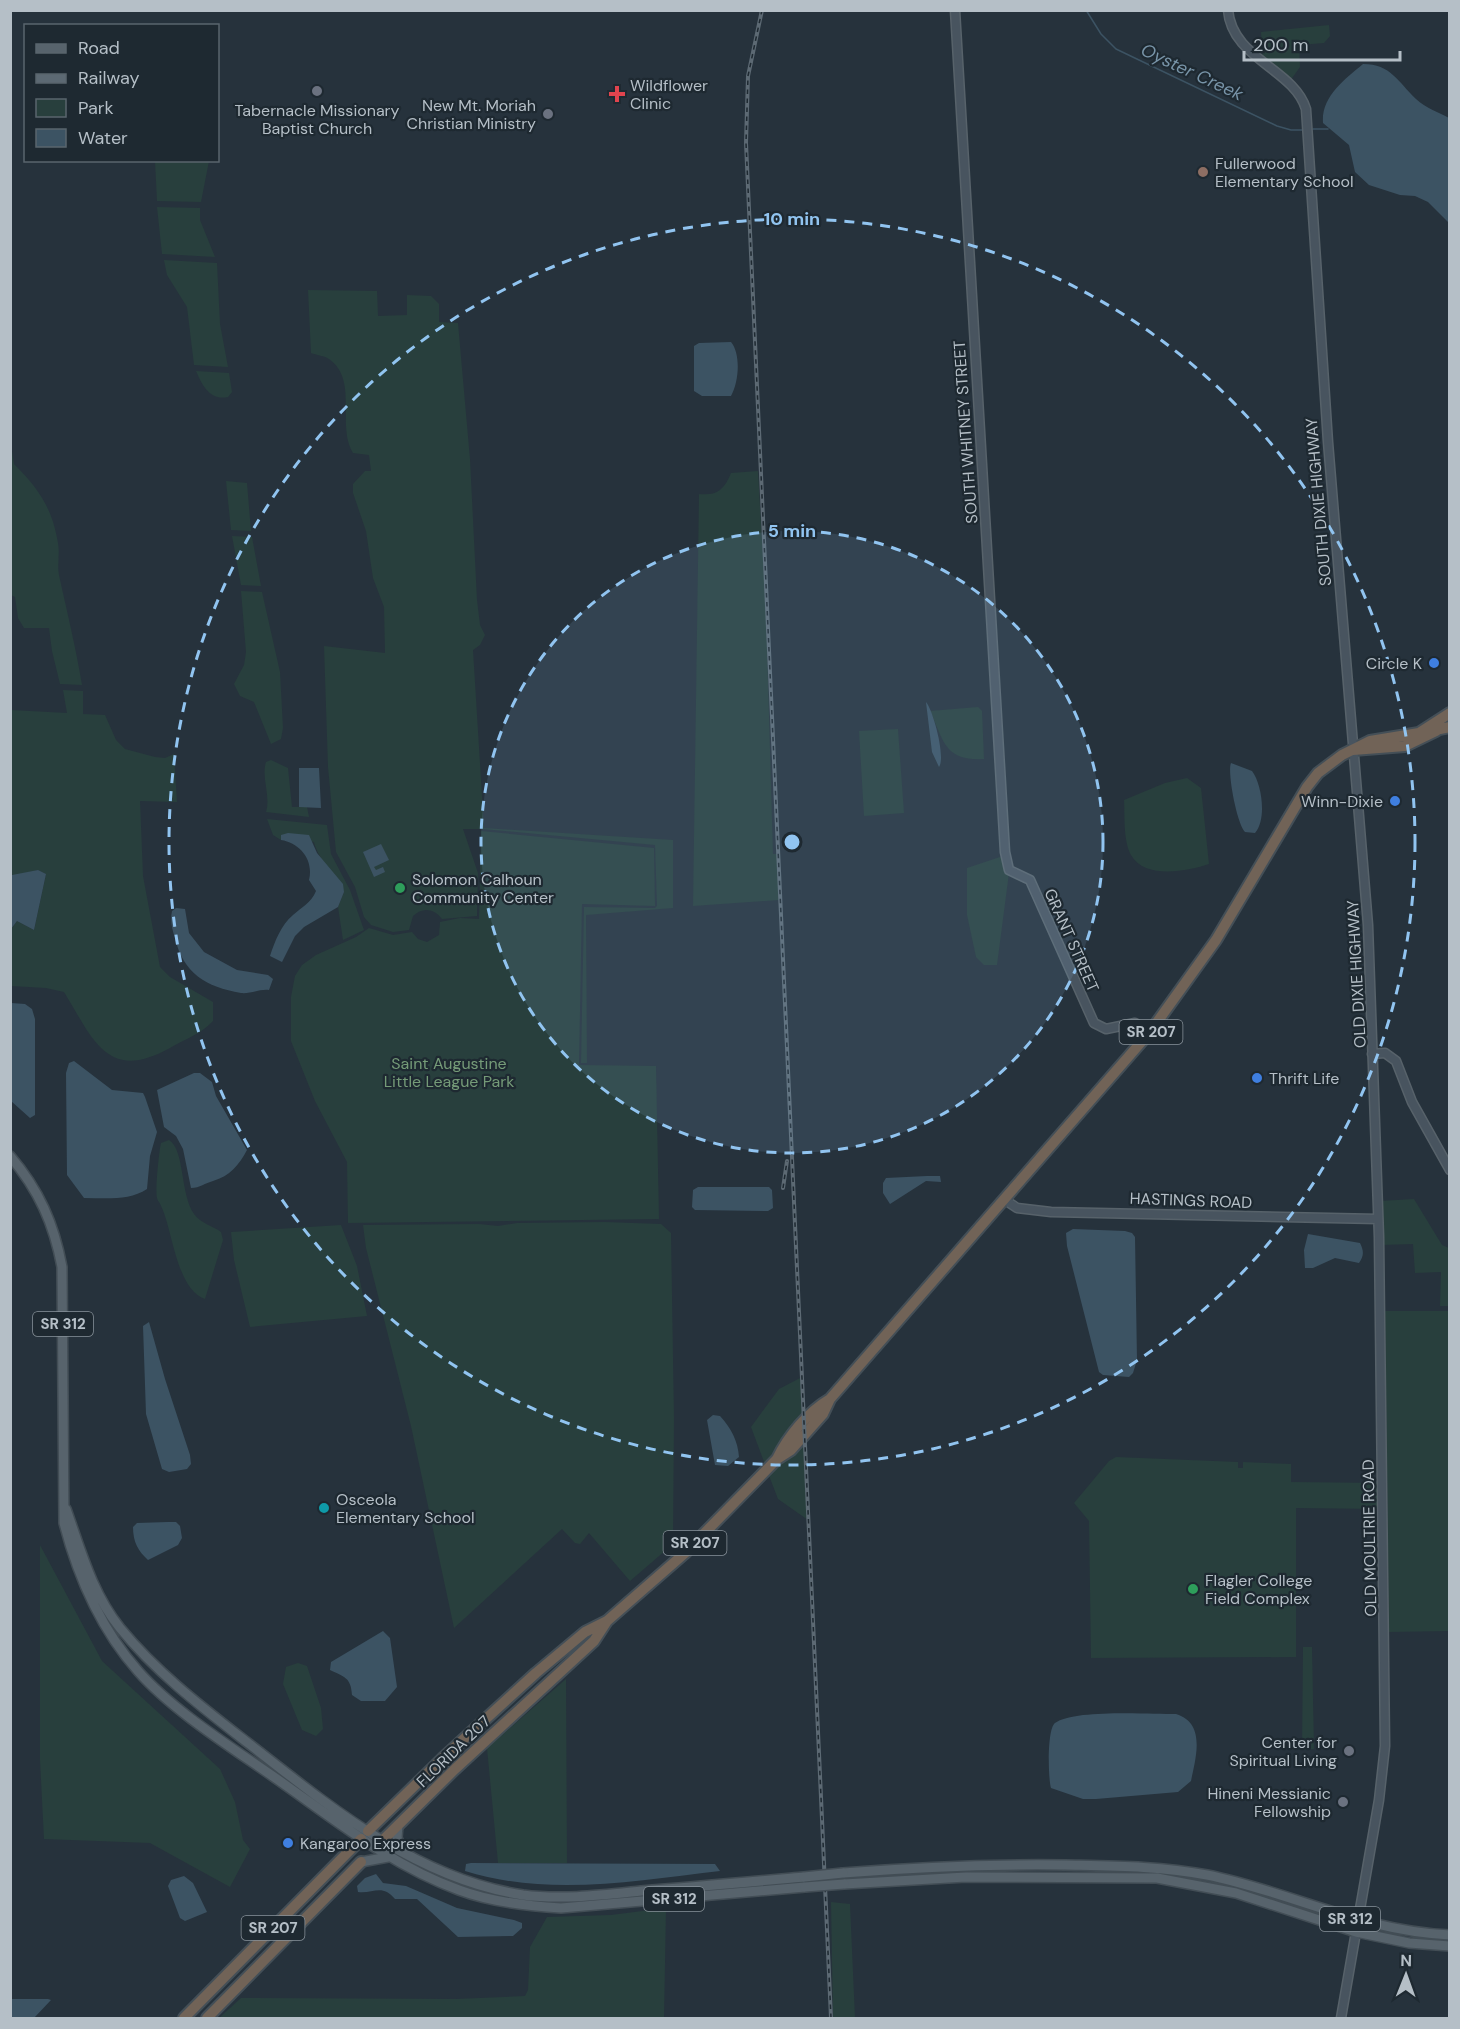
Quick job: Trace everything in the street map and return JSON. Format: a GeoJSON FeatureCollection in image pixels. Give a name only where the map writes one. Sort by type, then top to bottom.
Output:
{"type":"FeatureCollection","features":[{"type":"Feature","properties":{"kind":"highway","name":"SR 207"},"geometry":{"type":"LineString","coordinates":[[184,2019],[443,1758],[585,1632],[607,1621],[693,1545],[777,1459],[791,1450],[823,1414],[830,1399],[1150,1032],[1216,940],[1311,781],[1332,761],[1370,741],[1419,733],[1449,713]]}},
{"type":"Feature","properties":{"kind":"highway","name":"SR 207"},"geometry":{"type":"LineString","coordinates":[[1353,750],[1405,746],[1446,726]]}},
{"type":"Feature","properties":{"kind":"highway","name":"FLORIDA 207"},"geometry":{"type":"LineString","coordinates":[[379,1844],[594,1641],[607,1621]]}},
{"type":"Feature","properties":{"kind":"highway","name":"SR 207"},"geometry":{"type":"LineString","coordinates":[[207,2019],[361,1862]]}},
{"type":"Feature","properties":{"kind":"main road","name":"SOUTH WHITNEY STREET"},"geometry":{"type":"LineString","coordinates":[[956,10],[1005,852]]}},
{"type":"Feature","properties":{"kind":"main road","name":"SOUTH DIXIE HIGHWAY"},"geometry":{"type":"LineString","coordinates":[[1228,10],[1235,36],[1298,95],[1306,109],[1328,442],[1366,892]]}},
{"type":"Feature","properties":{"kind":"main road","name":"GRANT STREET"},"geometry":{"type":"LineString","coordinates":[[1005,852],[1009,870],[1030,880],[1090,1018],[1097,1026],[1106,1029],[1136,1023],[1150,1032]]}},
{"type":"Feature","properties":{"kind":"main road","name":"OLD DIXIE HIGHWAY"},"geometry":{"type":"LineString","coordinates":[[1366,892],[1372,1054],[1385,1053],[1396,1061],[1412,1102],[1449,1170]]}},
{"type":"Feature","properties":{"kind":"main road","name":"OLD MOULTRIE ROAD"},"geometry":{"type":"LineString","coordinates":[[1341,2019],[1379,1800],[1385,1746],[1378,1219],[1372,1054]]}},
{"type":"Feature","properties":{"kind":"main road","name":"SR 312"},"geometry":{"type":"LineString","coordinates":[[10,1156],[41,1198],[58,1245],[62,1267],[65,1505],[63,1523],[78,1574],[113,1638],[151,1684],[238,1752],[379,1844],[404,1853],[453,1877],[488,1888],[544,1897],[588,1896],[843,1873],[960,1866],[1106,1866],[1173,1869],[1227,1880],[1358,1921],[1398,1930],[1449,1935]]}},
{"type":"Feature","properties":{"kind":"main road","name":"HASTINGS ROAD"},"geometry":{"type":"LineString","coordinates":[[1005,1200],[1017,1208],[1051,1212],[1378,1219]]}},
{"type":"Feature","properties":{"kind":"main road","name":"SR 312"},"geometry":{"type":"LineString","coordinates":[[65,1505],[86,1570],[120,1628],[165,1676],[365,1835]]}},
{"type":"Feature","properties":{"kind":"main road"},"geometry":{"type":"LineString","coordinates":[[151,1684],[155,1678],[165,1676]]}},
{"type":"Feature","properties":{"kind":"main road"},"geometry":{"type":"LineString","coordinates":[[398,1825],[397,1838],[404,1853]]}},
{"type":"Feature","properties":{"kind":"main road","name":"SR 312"},"geometry":{"type":"LineString","coordinates":[[379,1844],[392,1858],[460,1891],[502,1901],[543,1907],[590,1907],[805,1887],[954,1877],[1137,1877],[1201,1885],[1255,1899],[1356,1932],[1409,1943],[1449,1946]]}},
{"type":"Feature","properties":{"kind":"main road","name":"SR 207"},"geometry":{"type":"LineString","coordinates":[[361,1862],[379,1844]]}},
{"type":"Feature","properties":{"kind":"main road"},"geometry":{"type":"LineString","coordinates":[[361,1862],[383,1856],[392,1858]]}},
{"type":"Feature","properties":{"kind":"main road"},"geometry":{"type":"LineString","coordinates":[[1201,1885],[1227,1880]]}},
{"type":"Feature","properties":{"kind":"main road"},"geometry":{"type":"LineString","coordinates":[[543,1907],[547,1902],[584,1900],[588,1896]]}},
{"type":"Feature","properties":{"kind":"green space"},"geometry":{"type":"Polygon","coordinates":[[[1329,25],[1330,36],[1324,43],[1299,45],[1300,67],[1290,81],[1263,59],[1261,32],[1329,25]]]}},
{"type":"Feature","properties":{"kind":"green space"},"geometry":{"type":"Polygon","coordinates":[[[155,162],[209,162],[201,202],[157,201],[155,162]]]}},
{"type":"Feature","properties":{"kind":"green space"},"geometry":{"type":"Polygon","coordinates":[[[157,207],[200,208],[200,220],[215,257],[162,254],[157,207]]]}},
{"type":"Feature","properties":{"kind":"green space"},"geometry":{"type":"Polygon","coordinates":[[[164,260],[217,263],[220,324],[228,367],[194,365],[187,307],[167,275],[164,260]]]}},
{"type":"Feature","properties":{"kind":"green space"},"geometry":{"type":"Polygon","coordinates":[[[308,290],[377,291],[378,316],[407,315],[407,295],[431,296],[439,304],[439,322],[458,323],[470,459],[477,600],[480,625],[485,635],[480,645],[473,650],[484,828],[673,840],[673,908],[586,915],[587,1063],[581,1063],[584,907],[655,908],[657,906],[655,845],[463,829],[478,873],[477,916],[442,919],[432,911],[424,910],[413,916],[409,930],[393,932],[371,925],[364,917],[355,887],[336,852],[328,767],[324,646],[385,653],[384,607],[373,578],[366,531],[353,493],[353,484],[365,471],[371,471],[369,455],[353,453],[348,442],[345,391],[338,368],[327,358],[311,353],[308,290]]]}},
{"type":"Feature","properties":{"kind":"green space"},"geometry":{"type":"Polygon","coordinates":[[[196,371],[229,373],[232,392],[228,397],[216,397],[204,386],[196,371]]]}},
{"type":"Feature","properties":{"kind":"green space"},"geometry":{"type":"Polygon","coordinates":[[[10,439],[14,464],[43,499],[52,519],[59,547],[59,575],[82,685],[60,684],[49,628],[24,628],[18,618],[15,597],[11,595],[10,439]]]}},
{"type":"Feature","properties":{"kind":"green space"},"geometry":{"type":"Polygon","coordinates":[[[758,471],[766,611],[773,854],[779,854],[779,900],[693,906],[699,494],[719,491],[726,484],[731,473],[758,471]]]}},
{"type":"Feature","properties":{"kind":"green space"},"geometry":{"type":"Polygon","coordinates":[[[226,481],[247,483],[251,531],[231,530],[226,481]]]}},
{"type":"Feature","properties":{"kind":"green space"},"geometry":{"type":"Polygon","coordinates":[[[232,536],[252,537],[261,586],[241,585],[232,536]]]}},
{"type":"Feature","properties":{"kind":"green space"},"geometry":{"type":"Polygon","coordinates":[[[241,591],[262,592],[280,672],[283,728],[281,739],[271,744],[254,702],[240,696],[234,684],[244,665],[246,652],[241,591]]]}},
{"type":"Feature","properties":{"kind":"green space"},"geometry":{"type":"Polygon","coordinates":[[[63,690],[83,691],[83,714],[105,715],[116,740],[125,749],[155,757],[165,758],[174,754],[177,802],[140,801],[143,876],[160,967],[170,977],[213,1002],[213,1021],[193,1036],[149,1058],[131,1061],[116,1058],[104,1051],[84,1026],[64,992],[46,988],[11,986],[11,929],[17,921],[34,930],[46,874],[38,870],[13,876],[11,894],[11,710],[67,713],[63,690]]]}},
{"type":"Feature","properties":{"kind":"green space"},"geometry":{"type":"Polygon","coordinates":[[[978,707],[982,711],[984,759],[961,757],[947,747],[930,711],[978,707]]]}},
{"type":"Feature","properties":{"kind":"green space"},"geometry":{"type":"Polygon","coordinates":[[[898,729],[904,813],[864,816],[859,731],[898,729]]]}},
{"type":"Feature","properties":{"kind":"green space"},"geometry":{"type":"Polygon","coordinates":[[[271,760],[288,768],[292,807],[307,807],[309,817],[266,812],[265,768],[266,762],[271,760]]]}},
{"type":"Feature","properties":{"kind":"green space"},"geometry":{"type":"Polygon","coordinates":[[[1187,778],[1201,788],[1209,864],[1167,872],[1146,868],[1138,863],[1128,849],[1124,800],[1165,783],[1187,778]]]}},
{"type":"Feature","properties":{"kind":"green space"},"geometry":{"type":"Polygon","coordinates":[[[267,819],[327,825],[331,854],[350,890],[364,930],[343,940],[338,907],[344,892],[320,856],[314,842],[281,835],[281,840],[273,835],[267,819]]]}},
{"type":"Feature","properties":{"kind":"green space","name":"Saint Augustine Little League Park"},"geometry":{"type":"Polygon","coordinates":[[[481,831],[654,848],[655,906],[582,904],[579,1065],[656,1066],[659,1219],[348,1223],[347,1162],[315,1101],[291,1041],[291,997],[295,976],[302,965],[316,955],[356,937],[369,928],[393,935],[412,932],[418,939],[427,942],[439,935],[440,922],[460,918],[479,919],[481,831]]]}},
{"type":"Feature","properties":{"kind":"green space"},"geometry":{"type":"Polygon","coordinates":[[[1003,856],[1009,873],[997,965],[984,965],[976,957],[967,915],[967,868],[1003,856]]]}},
{"type":"Feature","properties":{"kind":"green space"},"geometry":{"type":"Polygon","coordinates":[[[169,1140],[178,1153],[186,1195],[194,1214],[221,1232],[223,1240],[205,1299],[195,1293],[181,1272],[165,1216],[157,1198],[161,1143],[169,1140]]]}},
{"type":"Feature","properties":{"kind":"green space"},"geometry":{"type":"Polygon","coordinates":[[[1414,1199],[1442,1245],[1449,1248],[1449,1306],[1440,1306],[1441,1272],[1415,1273],[1413,1244],[1382,1245],[1380,1201],[1414,1199]]]}},
{"type":"Feature","properties":{"kind":"green space"},"geometry":{"type":"Polygon","coordinates":[[[517,1223],[661,1224],[671,1233],[674,1419],[673,1544],[630,1581],[589,1533],[580,1544],[575,1543],[562,1529],[454,1628],[411,1426],[366,1248],[363,1225],[479,1224],[498,1226],[517,1223]]]}},
{"type":"Feature","properties":{"kind":"green space"},"geometry":{"type":"Polygon","coordinates":[[[341,1225],[357,1266],[367,1316],[250,1327],[234,1260],[231,1232],[341,1225]]]}},
{"type":"Feature","properties":{"kind":"green space"},"geometry":{"type":"Polygon","coordinates":[[[1385,1311],[1449,1311],[1449,1631],[1389,1632],[1385,1311]]]}},
{"type":"Feature","properties":{"kind":"green space"},"geometry":{"type":"Polygon","coordinates":[[[802,1377],[804,1418],[766,1467],[751,1427],[779,1389],[802,1377]]]}},
{"type":"Feature","properties":{"kind":"green space"},"geometry":{"type":"Polygon","coordinates":[[[805,1439],[808,1520],[778,1499],[768,1473],[805,1439]]]}},
{"type":"Feature","properties":{"kind":"green space","name":"Flagler College Field Complex"},"geometry":{"type":"Polygon","coordinates":[[[1116,1457],[1238,1462],[1238,1468],[1243,1468],[1243,1462],[1291,1464],[1291,1482],[1383,1483],[1383,1509],[1296,1508],[1296,1657],[1091,1658],[1089,1521],[1074,1503],[1109,1461],[1116,1457]]]}},
{"type":"Feature","properties":{"kind":"green space"},"geometry":{"type":"Polygon","coordinates":[[[40,1545],[102,1661],[220,1769],[235,1802],[243,1840],[250,1849],[230,1887],[150,1843],[44,1839],[40,1760],[40,1545]]]}},
{"type":"Feature","properties":{"kind":"green space"},"geometry":{"type":"Polygon","coordinates":[[[1303,1647],[1312,1647],[1314,1749],[1302,1750],[1303,1647]]]}},
{"type":"Feature","properties":{"kind":"green space"},"geometry":{"type":"Polygon","coordinates":[[[298,1663],[307,1666],[321,1708],[323,1729],[316,1736],[302,1730],[283,1684],[286,1667],[298,1663]]]}},
{"type":"Feature","properties":{"kind":"green space"},"geometry":{"type":"Polygon","coordinates":[[[566,1679],[567,1863],[498,1863],[487,1748],[566,1679]]]}},
{"type":"Feature","properties":{"kind":"green space"},"geometry":{"type":"Polygon","coordinates":[[[831,1902],[850,1904],[855,2018],[833,2018],[831,1902]]]}},
{"type":"Feature","properties":{"kind":"green space"},"geometry":{"type":"Polygon","coordinates":[[[666,1908],[664,2018],[219,2018],[241,1998],[456,1999],[525,1996],[528,1990],[530,1947],[547,1917],[611,1915],[666,1908]]]}},
{"type":"Feature","properties":{"kind":"water"},"geometry":{"type":"Polygon","coordinates":[[[1363,64],[1381,67],[1393,75],[1420,102],[1449,118],[1449,223],[1428,202],[1415,196],[1400,195],[1369,185],[1355,172],[1349,145],[1323,123],[1323,114],[1330,97],[1341,83],[1363,64]]]}},
{"type":"Feature","properties":{"kind":"water"},"geometry":{"type":"Polygon","coordinates":[[[731,342],[738,361],[738,368],[731,396],[702,396],[694,391],[694,346],[699,343],[731,342]]]}},
{"type":"Feature","properties":{"kind":"water"},"geometry":{"type":"Polygon","coordinates":[[[926,702],[938,734],[941,754],[939,767],[932,752],[926,702]]]}},
{"type":"Feature","properties":{"kind":"water"},"geometry":{"type":"Polygon","coordinates":[[[1231,763],[1252,771],[1258,784],[1262,811],[1259,827],[1255,833],[1245,832],[1239,819],[1232,787],[1231,763]]]}},
{"type":"Feature","properties":{"kind":"water"},"geometry":{"type":"Polygon","coordinates":[[[299,768],[319,768],[321,808],[299,807],[299,768]]]}},
{"type":"Feature","properties":{"kind":"water"},"geometry":{"type":"Polygon","coordinates":[[[288,833],[309,835],[317,853],[343,884],[344,892],[338,907],[304,927],[295,936],[282,962],[270,956],[279,934],[289,919],[309,902],[316,891],[309,880],[309,866],[304,854],[294,845],[281,840],[281,835],[288,833]]]}},
{"type":"Feature","properties":{"kind":"water"},"geometry":{"type":"Polygon","coordinates":[[[381,844],[389,860],[374,867],[376,870],[383,867],[385,872],[374,877],[363,852],[381,844]]]}},
{"type":"Feature","properties":{"kind":"water"},"geometry":{"type":"Polygon","coordinates":[[[38,870],[46,874],[34,930],[17,921],[11,929],[12,875],[38,870]]]}},
{"type":"Feature","properties":{"kind":"water"},"geometry":{"type":"Polygon","coordinates":[[[176,908],[185,909],[189,933],[204,952],[237,970],[268,975],[273,979],[269,990],[241,993],[228,990],[207,982],[190,969],[179,950],[173,931],[172,911],[176,908]]]}},
{"type":"Feature","properties":{"kind":"water"},"geometry":{"type":"Polygon","coordinates":[[[11,1003],[25,1004],[32,1009],[35,1019],[35,1115],[30,1118],[11,1101],[11,1003]]]}},
{"type":"Feature","properties":{"kind":"water"},"geometry":{"type":"Polygon","coordinates":[[[74,1061],[112,1090],[143,1093],[145,1097],[157,1132],[150,1156],[147,1189],[140,1193],[117,1198],[84,1198],[67,1175],[66,1073],[69,1063],[74,1061]]]}},
{"type":"Feature","properties":{"kind":"water"},"geometry":{"type":"Polygon","coordinates":[[[194,1073],[200,1073],[212,1082],[216,1096],[247,1150],[229,1173],[219,1179],[191,1188],[183,1149],[176,1136],[164,1127],[157,1090],[194,1073]]]}},
{"type":"Feature","properties":{"kind":"water"},"geometry":{"type":"Polygon","coordinates":[[[940,1176],[941,1182],[926,1181],[890,1204],[883,1193],[883,1183],[886,1178],[940,1176]]]}},
{"type":"Feature","properties":{"kind":"water"},"geometry":{"type":"Polygon","coordinates":[[[698,1187],[769,1187],[772,1190],[773,1208],[768,1211],[695,1210],[692,1207],[693,1190],[698,1187]]]}},
{"type":"Feature","properties":{"kind":"water"},"geometry":{"type":"Polygon","coordinates":[[[1073,1229],[1125,1231],[1132,1233],[1135,1237],[1137,1360],[1133,1373],[1129,1377],[1103,1375],[1099,1372],[1067,1246],[1066,1233],[1073,1229]]]}},
{"type":"Feature","properties":{"kind":"water"},"geometry":{"type":"Polygon","coordinates":[[[1308,1234],[1360,1243],[1363,1251],[1362,1258],[1359,1263],[1335,1258],[1313,1268],[1305,1268],[1304,1250],[1308,1234]]]}},
{"type":"Feature","properties":{"kind":"water"},"geometry":{"type":"Polygon","coordinates":[[[149,1322],[190,1455],[191,1464],[187,1469],[169,1472],[162,1469],[146,1414],[143,1326],[149,1322]]]}},
{"type":"Feature","properties":{"kind":"water"},"geometry":{"type":"Polygon","coordinates":[[[713,1415],[720,1416],[731,1430],[737,1446],[739,1457],[728,1466],[715,1465],[707,1420],[713,1415]]]}},
{"type":"Feature","properties":{"kind":"water"},"geometry":{"type":"Polygon","coordinates":[[[176,1522],[180,1526],[182,1538],[178,1545],[148,1560],[137,1546],[133,1527],[137,1523],[176,1522]]]}},
{"type":"Feature","properties":{"kind":"water"},"geometry":{"type":"Polygon","coordinates":[[[383,1631],[390,1638],[397,1687],[385,1701],[361,1701],[352,1695],[346,1678],[330,1670],[331,1662],[383,1631]]]}},
{"type":"Feature","properties":{"kind":"water"},"geometry":{"type":"Polygon","coordinates":[[[1094,1714],[1176,1714],[1185,1718],[1192,1725],[1197,1742],[1191,1781],[1178,1792],[1083,1799],[1051,1788],[1049,1744],[1055,1723],[1064,1719],[1094,1714]]]}},
{"type":"Feature","properties":{"kind":"water"},"geometry":{"type":"Polygon","coordinates":[[[466,1864],[715,1864],[720,1871],[624,1882],[560,1885],[497,1879],[465,1871],[466,1864]]]}},
{"type":"Feature","properties":{"kind":"water"},"geometry":{"type":"Polygon","coordinates":[[[376,1874],[383,1883],[406,1886],[457,1908],[514,1920],[522,1923],[522,1928],[513,1936],[458,1937],[417,1899],[395,1899],[382,1890],[358,1892],[357,1886],[365,1878],[376,1874]]]}},
{"type":"Feature","properties":{"kind":"water"},"geometry":{"type":"Polygon","coordinates":[[[184,1876],[193,1883],[207,1912],[185,1921],[180,1918],[168,1886],[171,1880],[184,1876]]]}},
{"type":"Feature","properties":{"kind":"water"},"geometry":{"type":"Polygon","coordinates":[[[11,1999],[51,2000],[34,2018],[11,2018],[11,1999]]]}},
{"type":"Feature","properties":{"kind":"waterway","name":"Oyster Creek"},"geometry":{"type":"LineString","coordinates":[[1086,10],[1101,34],[1116,49],[1277,126],[1291,130],[1303,130]]}},
{"type":"Feature","properties":{"kind":"waterway","name":"Oyster Creek"},"geometry":{"type":"LineString","coordinates":[[1313,129],[1328,129]]}},
{"type":"Feature","properties":{"kind":"railway"},"geometry":{"type":"LineString","coordinates":[[762,10],[748,76],[746,143],[831,2018]]}},
{"type":"Feature","properties":{"kind":"railway"},"geometry":{"type":"LineString","coordinates":[[783,1188],[787,1161]]}},
{"type":"Feature","properties":{"kind":"place","name":"Tabernacle Missionary Baptist Church"},"geometry":{"type":"Point","coordinates":[317,91]}},
{"type":"Feature","properties":{"kind":"place","name":"Wildflower Clinic"},"geometry":{"type":"Point","coordinates":[617,94]}},
{"type":"Feature","properties":{"kind":"place","name":"New Mt. Moriah Christian Ministry"},"geometry":{"type":"Point","coordinates":[548,114]}},
{"type":"Feature","properties":{"kind":"place","name":"Fullerwood Elementary School"},"geometry":{"type":"Point","coordinates":[1203,172]}},
{"type":"Feature","properties":{"kind":"place","name":"Circle K"},"geometry":{"type":"Point","coordinates":[1434,663]}},
{"type":"Feature","properties":{"kind":"place","name":"Winn-Dixie"},"geometry":{"type":"Point","coordinates":[1395,801]}},
{"type":"Feature","properties":{"kind":"place","name":"Solomon Calhoun Community Center"},"geometry":{"type":"Point","coordinates":[400,888]}},
{"type":"Feature","properties":{"kind":"place","name":"Thrift Life"},"geometry":{"type":"Point","coordinates":[1257,1078]}},
{"type":"Feature","properties":{"kind":"place","name":"Osceola Elementary School"},"geometry":{"type":"Point","coordinates":[324,1508]}},
{"type":"Feature","properties":{"kind":"place","name":"Flagler College Field Complex"},"geometry":{"type":"Point","coordinates":[1193,1589]}},
{"type":"Feature","properties":{"kind":"place","name":"Center for Spiritual Living"},"geometry":{"type":"Point","coordinates":[1349,1751]}},
{"type":"Feature","properties":{"kind":"place","name":"Hineni Messianic Fellowship"},"geometry":{"type":"Point","coordinates":[1343,1802]}},
{"type":"Feature","properties":{"kind":"place","name":"Kangaroo Express"},"geometry":{"type":"Point","coordinates":[288,1843]}}]}
